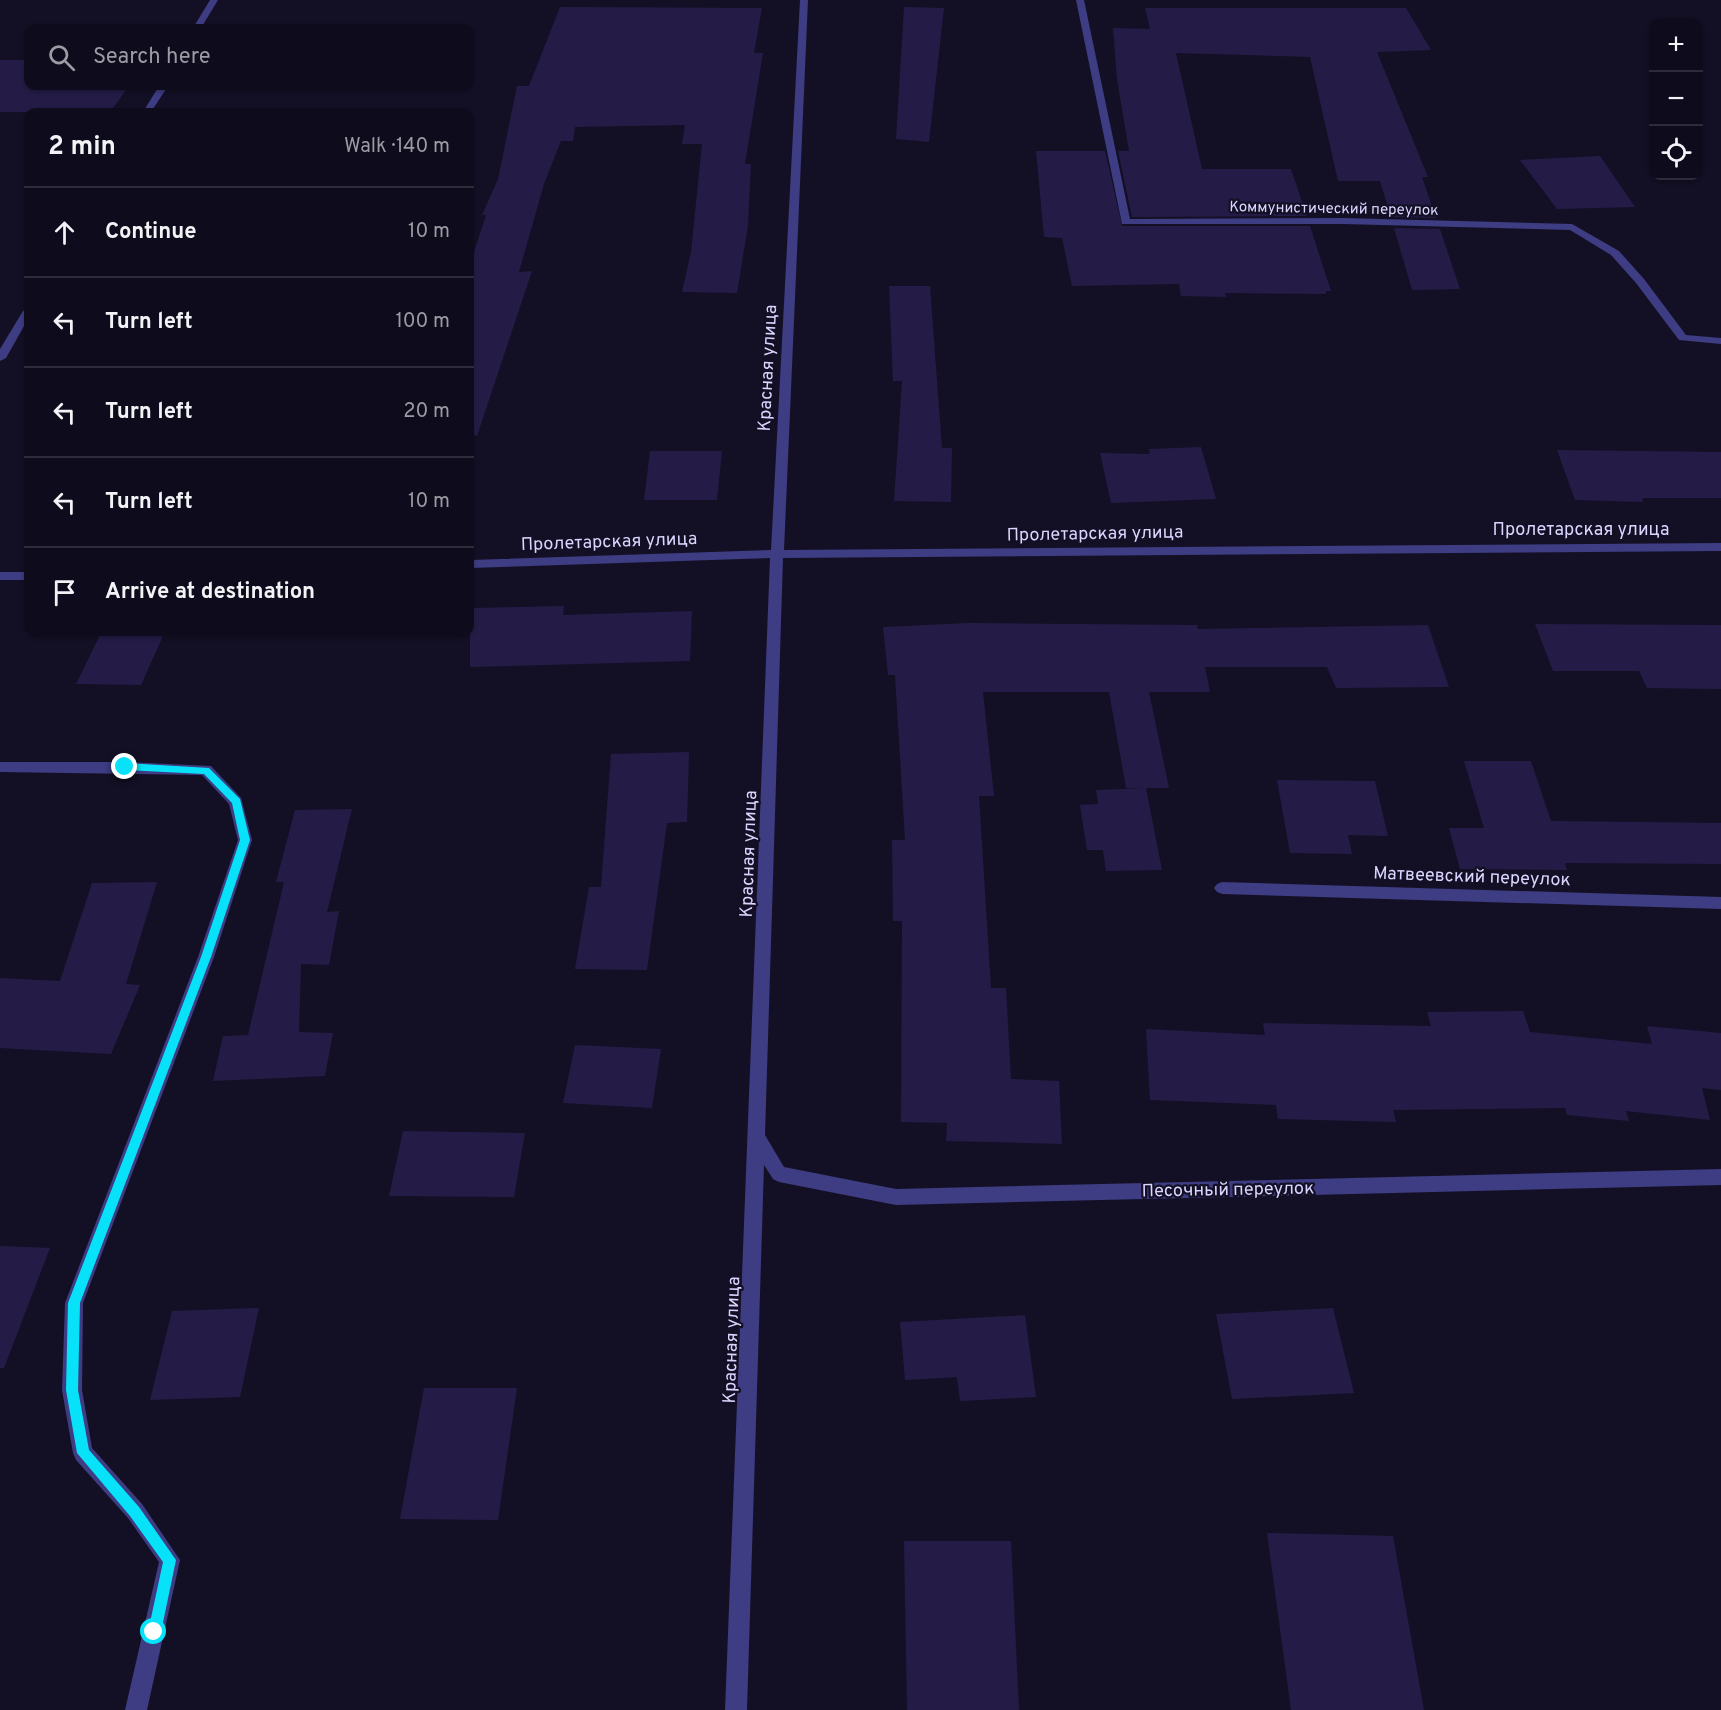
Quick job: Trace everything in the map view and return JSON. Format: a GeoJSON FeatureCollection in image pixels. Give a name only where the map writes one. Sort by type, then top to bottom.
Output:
{"type":"FeatureCollection","features":[{"type":"Feature","properties":{"kind":"street"},"geometry":{"type":"LineString","coordinates":[[199,24],[214,0]]}},
{"type":"Feature","properties":{"kind":"street","name":"Красная улица"},"geometry":{"type":"LineString","coordinates":[[736,1710],[777,554],[804,0]]}},
{"type":"Feature","properties":{"kind":"street","name":"Коммунистический переулок"},"geometry":{"type":"LineString","coordinates":[[1080,0],[1126,222],[1343,221],[1572,227],[1615,253],[1640,280],[1683,338],[1721,341]]}},
{"type":"Feature","properties":{"kind":"street"},"geometry":{"type":"LineString","coordinates":[[149,108],[161,90]]}},
{"type":"Feature","properties":{"kind":"street"},"geometry":{"type":"LineString","coordinates":[[0,358],[24,318]]}},
{"type":"Feature","properties":{"kind":"street","name":"Пролетарская улица"},"geometry":{"type":"LineString","coordinates":[[474,564],[777,554],[1721,547]]}},
{"type":"Feature","properties":{"kind":"street"},"geometry":{"type":"LineString","coordinates":[[0,576],[24,576]]}},
{"type":"Feature","properties":{"kind":"street"},"geometry":{"type":"LineString","coordinates":[[0,767],[125,767],[206,770],[236,802],[245,840],[206,957],[74,1303],[72,1390],[83,1453],[135,1511],[170,1560],[136,1710]]}},
{"type":"Feature","properties":{"kind":"street","name":"Матвеевский переулок"},"geometry":{"type":"LineString","coordinates":[[1222,888],[1721,903]]}},
{"type":"Feature","properties":{"kind":"street","name":"Песочный переулок"},"geometry":{"type":"LineString","coordinates":[[758,1139],[779,1174],[896,1197],[1721,1177]]}},
{"type":"Feature","properties":{"kind":"building"},"geometry":{"type":"Polygon","coordinates":[[[560,7],[762,8],[754,53],[763,53],[745,164],[751,164],[748,226],[737,293],[682,292],[691,252],[702,144],[682,144],[685,125],[575,127],[573,141],[561,141],[544,184],[519,272],[532,271],[477,436],[474,435],[474,252],[486,215],[482,215],[498,179],[517,86],[529,86],[560,7]]]}},
{"type":"Feature","properties":{"kind":"building"},"geometry":{"type":"Polygon","coordinates":[[[904,7],[944,8],[929,142],[896,139],[904,7]]]}},
{"type":"Feature","properties":{"kind":"building"},"geometry":{"type":"Polygon","coordinates":[[[1145,8],[1406,8],[1431,50],[1377,52],[1428,177],[1422,177],[1436,218],[1391,217],[1380,181],[1338,181],[1310,57],[1176,53],[1202,169],[1291,169],[1307,216],[1132,217],[1118,151],[1129,151],[1117,79],[1113,28],[1150,29],[1145,8]]]}},
{"type":"Feature","properties":{"kind":"building"},"geometry":{"type":"Polygon","coordinates":[[[0,60],[24,60],[24,90],[126,90],[113,108],[24,108],[24,112],[0,112],[0,60]]]}},
{"type":"Feature","properties":{"kind":"building"},"geometry":{"type":"Polygon","coordinates":[[[1036,151],[1105,151],[1122,226],[1310,226],[1331,291],[1326,291],[1326,294],[1225,293],[1226,297],[1181,296],[1179,284],[1072,286],[1062,238],[1044,237],[1036,151]]]}},
{"type":"Feature","properties":{"kind":"building"},"geometry":{"type":"Polygon","coordinates":[[[1600,156],[1635,207],[1557,209],[1520,160],[1600,156]]]}},
{"type":"Feature","properties":{"kind":"building"},"geometry":{"type":"Polygon","coordinates":[[[1394,228],[1440,229],[1460,289],[1412,290],[1394,228]]]}},
{"type":"Feature","properties":{"kind":"building"},"geometry":{"type":"Polygon","coordinates":[[[889,286],[930,286],[942,448],[952,448],[951,502],[894,501],[902,381],[893,381],[889,286]]]}},
{"type":"Feature","properties":{"kind":"building"},"geometry":{"type":"Polygon","coordinates":[[[1201,447],[1216,499],[1111,503],[1100,453],[1150,454],[1149,449],[1201,447]]]}},
{"type":"Feature","properties":{"kind":"building"},"geometry":{"type":"Polygon","coordinates":[[[1557,450],[1721,452],[1721,498],[1642,498],[1643,502],[1575,500],[1557,450]]]}},
{"type":"Feature","properties":{"kind":"building"},"geometry":{"type":"Polygon","coordinates":[[[650,451],[722,451],[717,500],[644,500],[650,451]]]}},
{"type":"Feature","properties":{"kind":"building"},"geometry":{"type":"Polygon","coordinates":[[[564,606],[563,615],[692,611],[690,661],[470,667],[470,636],[474,636],[474,608],[564,606]]]}},
{"type":"Feature","properties":{"kind":"building"},"geometry":{"type":"Polygon","coordinates":[[[968,623],[1197,625],[1198,629],[1428,625],[1449,687],[1336,688],[1327,667],[1205,667],[1210,692],[1149,692],[1169,788],[1126,788],[1109,692],[983,692],[994,796],[979,796],[991,988],[1006,988],[1011,1079],[1059,1081],[1062,1144],[946,1141],[947,1123],[901,1122],[902,921],[893,921],[892,840],[905,840],[895,675],[888,675],[883,627],[968,623]]]}},
{"type":"Feature","properties":{"kind":"building"},"geometry":{"type":"Polygon","coordinates":[[[1535,624],[1721,625],[1721,689],[1647,688],[1639,671],[1553,671],[1535,624]]]}},
{"type":"Feature","properties":{"kind":"building"},"geometry":{"type":"Polygon","coordinates":[[[100,636],[163,636],[141,685],[76,684],[100,636]]]}},
{"type":"Feature","properties":{"kind":"building"},"geometry":{"type":"Polygon","coordinates":[[[689,752],[687,822],[667,823],[647,970],[575,969],[589,887],[601,887],[611,754],[689,752]]]}},
{"type":"Feature","properties":{"kind":"building"},"geometry":{"type":"Polygon","coordinates":[[[1464,761],[1531,761],[1551,821],[1721,823],[1721,864],[1565,863],[1567,870],[1460,869],[1449,828],[1484,828],[1464,761]]]}},
{"type":"Feature","properties":{"kind":"building"},"geometry":{"type":"Polygon","coordinates":[[[1277,780],[1375,781],[1388,836],[1348,835],[1352,854],[1290,853],[1277,780]]]}},
{"type":"Feature","properties":{"kind":"building"},"geometry":{"type":"Polygon","coordinates":[[[1146,788],[1162,870],[1106,871],[1103,850],[1087,850],[1080,805],[1098,804],[1096,790],[1146,788]]]}},
{"type":"Feature","properties":{"kind":"building"},"geometry":{"type":"Polygon","coordinates":[[[352,809],[327,912],[339,911],[329,965],[301,964],[299,1032],[333,1033],[325,1076],[213,1081],[223,1036],[248,1035],[284,882],[276,882],[295,810],[352,809]]]}},
{"type":"Feature","properties":{"kind":"building"},"geometry":{"type":"Polygon","coordinates":[[[157,882],[126,984],[140,985],[111,1054],[0,1048],[0,978],[60,981],[92,883],[157,882]]]}},
{"type":"Feature","properties":{"kind":"building"},"geometry":{"type":"Polygon","coordinates":[[[1523,1011],[1530,1032],[1652,1044],[1647,1026],[1721,1033],[1721,1090],[1702,1088],[1710,1120],[1626,1111],[1629,1121],[1567,1115],[1565,1108],[1393,1110],[1396,1122],[1278,1119],[1276,1105],[1150,1100],[1146,1029],[1265,1035],[1263,1023],[1431,1026],[1427,1012],[1523,1011]]]}},
{"type":"Feature","properties":{"kind":"building"},"geometry":{"type":"Polygon","coordinates":[[[575,1045],[661,1049],[652,1108],[563,1103],[575,1045]]]}},
{"type":"Feature","properties":{"kind":"building"},"geometry":{"type":"Polygon","coordinates":[[[403,1131],[525,1133],[514,1197],[389,1196],[403,1131]]]}},
{"type":"Feature","properties":{"kind":"building"},"geometry":{"type":"Polygon","coordinates":[[[0,1246],[50,1248],[4,1368],[0,1368],[0,1246]]]}},
{"type":"Feature","properties":{"kind":"building"},"geometry":{"type":"Polygon","coordinates":[[[259,1308],[240,1397],[150,1400],[172,1311],[259,1308]]]}},
{"type":"Feature","properties":{"kind":"building"},"geometry":{"type":"Polygon","coordinates":[[[1333,1308],[1354,1393],[1232,1399],[1216,1314],[1333,1308]]]}},
{"type":"Feature","properties":{"kind":"building"},"geometry":{"type":"Polygon","coordinates":[[[1025,1315],[1036,1397],[960,1401],[957,1377],[905,1380],[900,1322],[1025,1315]]]}},
{"type":"Feature","properties":{"kind":"building"},"geometry":{"type":"Polygon","coordinates":[[[424,1388],[517,1388],[498,1520],[400,1519],[424,1388]]]}},
{"type":"Feature","properties":{"kind":"building"},"geometry":{"type":"Polygon","coordinates":[[[1267,1533],[1393,1536],[1424,1710],[1291,1710],[1267,1533]]]}},
{"type":"Feature","properties":{"kind":"building"},"geometry":{"type":"Polygon","coordinates":[[[904,1541],[1011,1541],[1019,1710],[907,1710],[904,1541]]]}},
{"type":"Feature","properties":{"kind":"route"},"geometry":{"type":"LineString","coordinates":[[125,767],[206,770],[236,802],[245,840],[206,957],[74,1303],[72,1390],[83,1453],[135,1511],[170,1560],[154,1632]]}}]}
